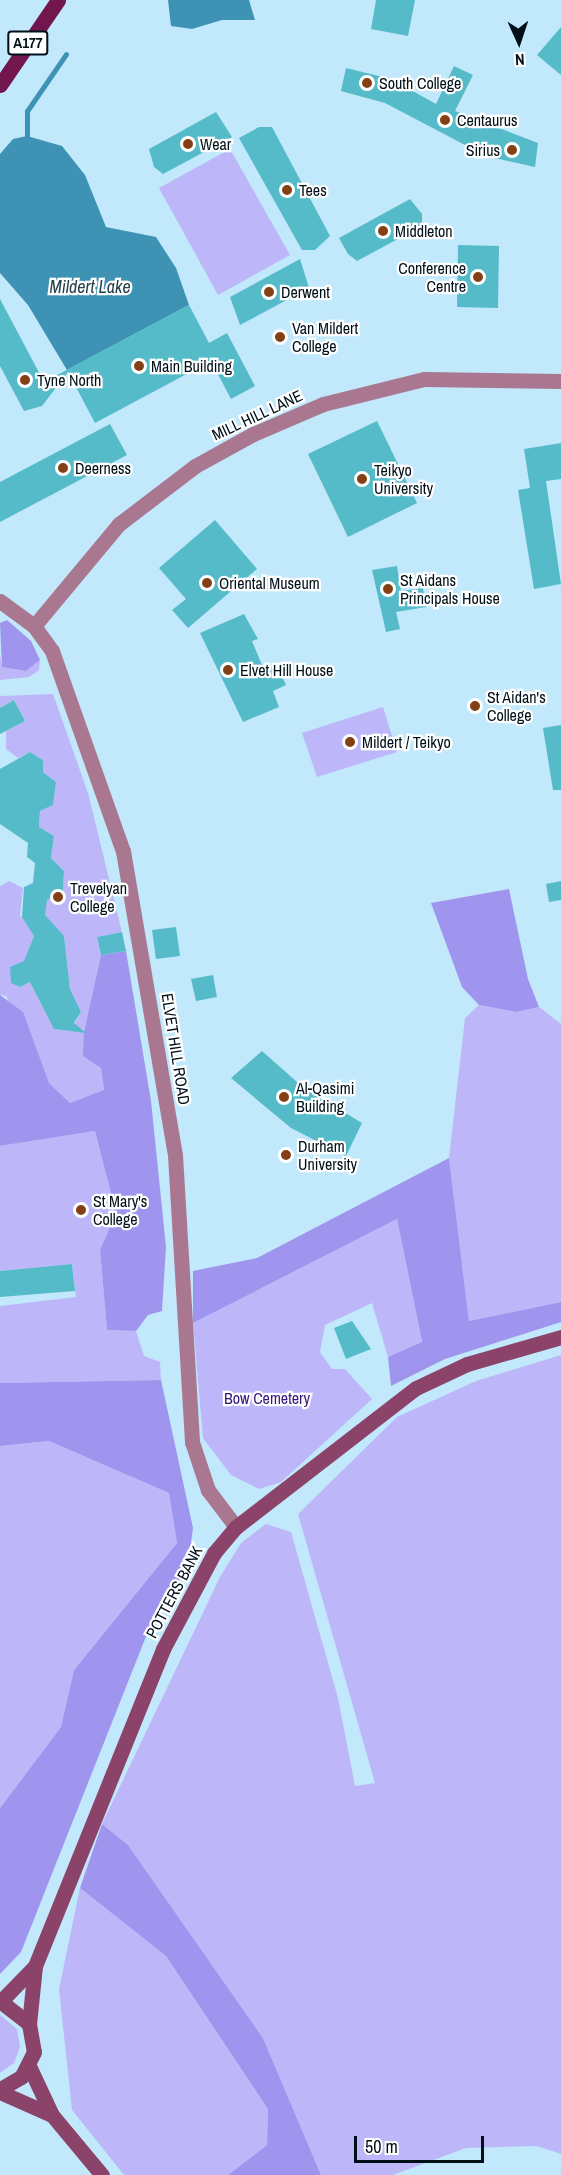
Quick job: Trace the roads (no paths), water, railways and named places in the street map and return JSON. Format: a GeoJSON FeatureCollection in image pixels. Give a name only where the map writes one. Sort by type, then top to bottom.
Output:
{"type":"FeatureCollection","features":[{"type":"Feature","properties":{"kind":"main road","name":"A177"},"geometry":{"type":"LineString","coordinates":[[0,85],[58,0]]}},
{"type":"Feature","properties":{"kind":"street","name":"MILL HILL LANE"},"geometry":{"type":"LineString","coordinates":[[34,626],[119,524],[195,466],[253,434],[323,404],[424,379],[561,381]]}},
{"type":"Feature","properties":{"kind":"street","name":"ELVET HILL ROAD"},"geometry":{"type":"LineString","coordinates":[[0,601],[34,626],[52,651],[81,722],[132,891],[175,1155],[192,1442],[208,1490],[236,1527]]}},
{"type":"Feature","properties":{"kind":"street","name":"POTTERS BANK"},"geometry":{"type":"LineString","coordinates":[[29,2066],[34,2038],[29,2024],[34,1966],[163,1649],[214,1552],[236,1527],[416,1388],[467,1364],[561,1337]]}},
{"type":"Feature","properties":{"kind":"street","name":"POTTERS BANK"},"geometry":{"type":"LineString","coordinates":[[0,2001],[34,1966]]}},
{"type":"Feature","properties":{"kind":"street"},"geometry":{"type":"LineString","coordinates":[[0,2001],[29,2024]]}},
{"type":"Feature","properties":{"kind":"street"},"geometry":{"type":"LineString","coordinates":[[52,2115],[0,2090],[29,2066],[52,2115],[102,2175]]}},
{"type":"Feature","properties":{"kind":"water"},"geometry":{"type":"Polygon","coordinates":[[[168,0],[249,0],[255,20],[222,20],[192,29],[171,26],[168,0]]]}},
{"type":"Feature","properties":{"kind":"water","name":"Mildert Lake"},"geometry":{"type":"Polygon","coordinates":[[[27,136],[62,146],[85,175],[106,227],[156,237],[176,268],[189,305],[67,370],[28,305],[0,273],[0,154],[13,139],[27,136]]]}},
{"type":"Feature","properties":{"kind":"waterway"},"geometry":{"type":"LineString","coordinates":[[27,136],[27,111],[66,54]]}},
{"type":"Feature","properties":{"kind":"place","name":"South College"},"geometry":{"type":"Point","coordinates":[367,83]}},
{"type":"Feature","properties":{"kind":"place","name":"Centaurus"},"geometry":{"type":"Point","coordinates":[445,120]}},
{"type":"Feature","properties":{"kind":"place","name":"Wear"},"geometry":{"type":"Point","coordinates":[188,144]}},
{"type":"Feature","properties":{"kind":"place","name":"Sirius"},"geometry":{"type":"Point","coordinates":[512,150]}},
{"type":"Feature","properties":{"kind":"place","name":"Tees"},"geometry":{"type":"Point","coordinates":[287,190]}},
{"type":"Feature","properties":{"kind":"place","name":"Middleton"},"geometry":{"type":"Point","coordinates":[383,231]}},
{"type":"Feature","properties":{"kind":"place","name":"Conference Centre"},"geometry":{"type":"Point","coordinates":[478,277]}},
{"type":"Feature","properties":{"kind":"place","name":"Derwent"},"geometry":{"type":"Point","coordinates":[269,292]}},
{"type":"Feature","properties":{"kind":"place","name":"Van Mildert College"},"geometry":{"type":"Point","coordinates":[280,337]}},
{"type":"Feature","properties":{"kind":"place","name":"Main Building"},"geometry":{"type":"Point","coordinates":[139,366]}},
{"type":"Feature","properties":{"kind":"place","name":"Tyne North"},"geometry":{"type":"Point","coordinates":[25,380]}},
{"type":"Feature","properties":{"kind":"place","name":"Deerness"},"geometry":{"type":"Point","coordinates":[63,468]}},
{"type":"Feature","properties":{"kind":"place","name":"Teikyo University"},"geometry":{"type":"Point","coordinates":[362,479]}},
{"type":"Feature","properties":{"kind":"place","name":"Oriental Museum"},"geometry":{"type":"Point","coordinates":[207,583]}},
{"type":"Feature","properties":{"kind":"place","name":"St Aidans Principals House"},"geometry":{"type":"Point","coordinates":[388,589]}},
{"type":"Feature","properties":{"kind":"place","name":"Elvet Hill House"},"geometry":{"type":"Point","coordinates":[228,670]}},
{"type":"Feature","properties":{"kind":"place","name":"St Aidan's College"},"geometry":{"type":"Point","coordinates":[475,706]}},
{"type":"Feature","properties":{"kind":"place","name":"Mildert / Teikyo"},"geometry":{"type":"Point","coordinates":[350,742]}},
{"type":"Feature","properties":{"kind":"place","name":"Trevelyan College"},"geometry":{"type":"Point","coordinates":[58,897]}},
{"type":"Feature","properties":{"kind":"place","name":"Al-Qasimi Building"},"geometry":{"type":"Point","coordinates":[284,1097]}},
{"type":"Feature","properties":{"kind":"place","name":"Durham University"},"geometry":{"type":"Point","coordinates":[286,1155]}},
{"type":"Feature","properties":{"kind":"place","name":"St Mary's College"},"geometry":{"type":"Point","coordinates":[81,1210]}},
{"type":"Feature","properties":{"kind":"park label","name":"Bow Cemetery"},"geometry":{"type":"Point","coordinates":[267,1398]}}]}
